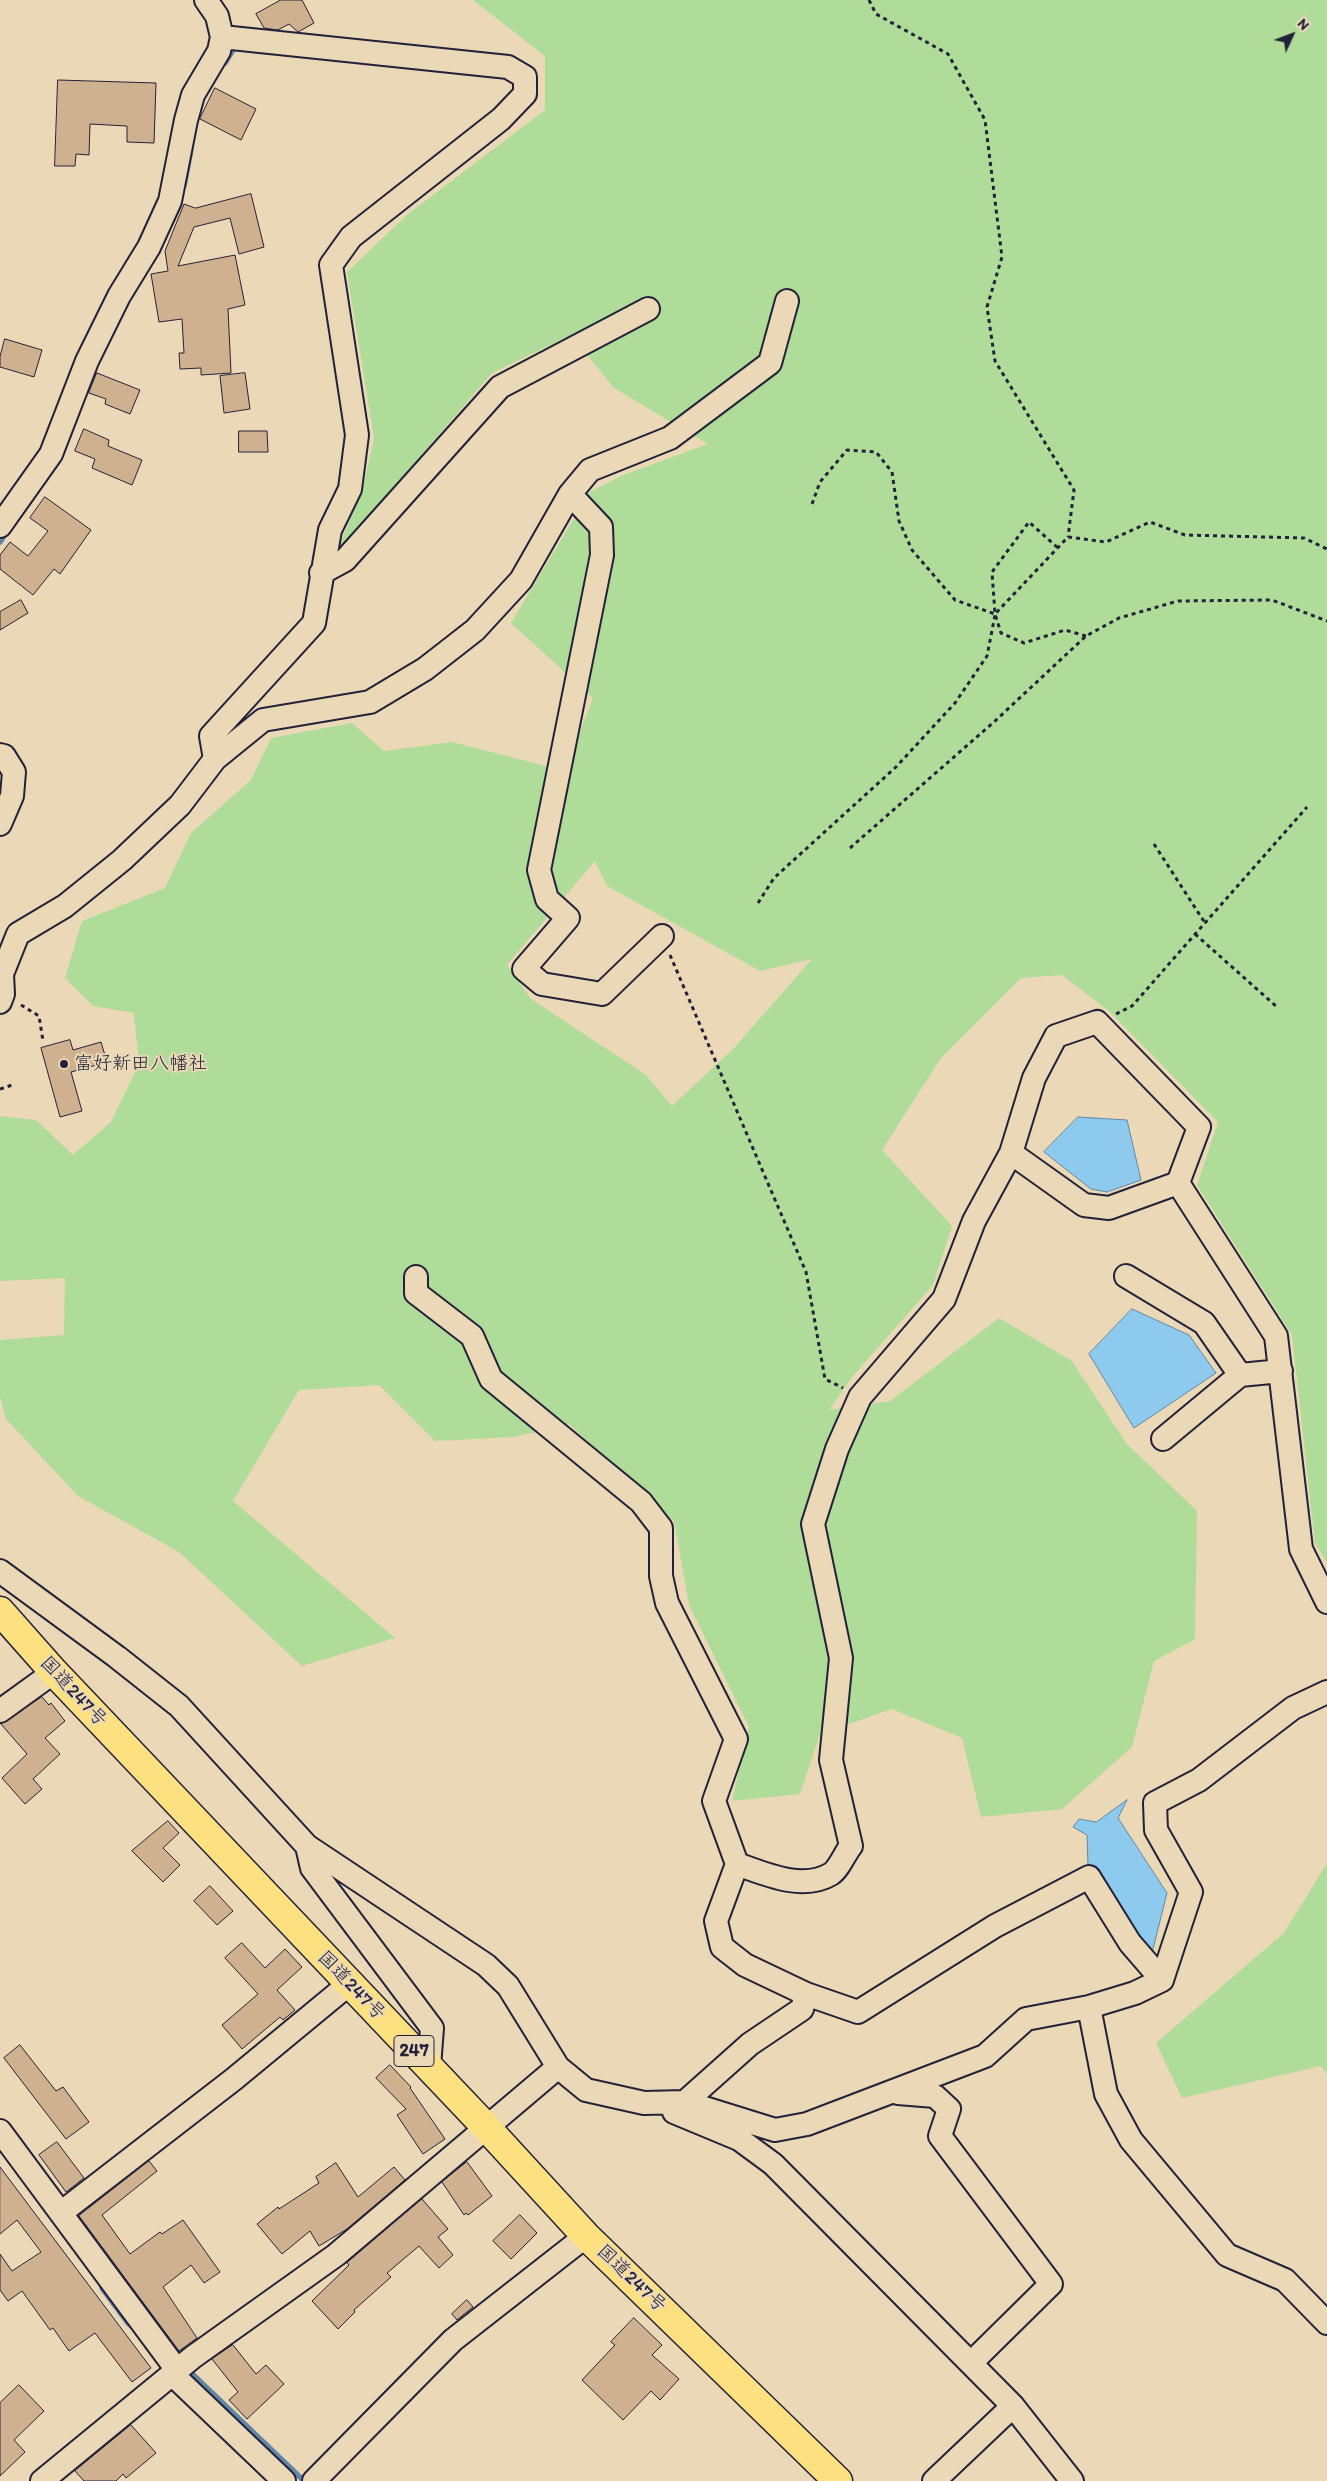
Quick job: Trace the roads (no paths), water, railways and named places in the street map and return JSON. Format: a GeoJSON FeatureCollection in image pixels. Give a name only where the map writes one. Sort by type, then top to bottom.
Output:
{"type":"FeatureCollection","features":[{"type":"Feature","properties":{"kind":"highway","name":"国道247号"},"geometry":{"type":"LineString","coordinates":[[0,1611],[54,1672],[486,2127],[586,2236],[838,2481]]}},
{"type":"Feature","properties":{"kind":"street"},"geometry":{"type":"LineString","coordinates":[[0,526],[51,454],[87,361],[119,296],[153,239],[170,201],[193,94],[219,51],[222,37],[217,16],[206,0]]}},
{"type":"Feature","properties":{"kind":"street"},"geometry":{"type":"LineString","coordinates":[[215,759],[211,736],[314,623],[321,573],[330,530],[350,489],[357,435],[331,265],[351,237],[501,119],[525,94],[525,77],[508,67],[222,37]]}},
{"type":"Feature","properties":{"kind":"street"},"geometry":{"type":"LineString","coordinates":[[2,998],[2,974],[18,934],[65,906],[122,860],[180,805],[215,759],[264,720],[370,702],[425,669],[475,630],[522,580],[570,494],[590,470],[670,438],[770,363],[787,302]]}},
{"type":"Feature","properties":{"kind":"street"},"geometry":{"type":"LineString","coordinates":[[321,573],[345,560],[500,387],[648,309]]}},
{"type":"Feature","properties":{"kind":"street"},"geometry":{"type":"LineString","coordinates":[[570,494],[601,526],[602,555],[539,870],[547,899],[568,918],[524,969],[542,984],[602,994],[662,936]]}},
{"type":"Feature","properties":{"kind":"street"},"geometry":{"type":"LineString","coordinates":[[0,755],[4,756],[14,772],[12,796],[0,824]]}},
{"type":"Feature","properties":{"kind":"street"},"geometry":{"type":"LineString","coordinates":[[737,1864],[770,1876],[807,1882],[832,1874],[851,1846],[831,1760],[841,1658],[813,1524],[837,1450],[860,1397],[944,1299],[974,1221],[1011,1153],[1034,1078],[1056,1036],[1097,1022],[1199,1127],[1178,1183],[1108,1208],[1084,1204],[1011,1153]]}},
{"type":"Feature","properties":{"kind":"street"},"geometry":{"type":"LineString","coordinates":[[1178,1183],[1276,1336],[1301,1549],[1327,1602]]}},
{"type":"Feature","properties":{"kind":"street"},"geometry":{"type":"LineString","coordinates":[[1126,1276],[1204,1323],[1240,1375]]}},
{"type":"Feature","properties":{"kind":"street"},"geometry":{"type":"LineString","coordinates":[[416,1277],[416,1293],[472,1336],[490,1379],[641,1502],[661,1528],[661,1576],[667,1603],[736,1739],[714,1801],[737,1864],[716,1921],[722,1947],[745,1964],[806,1994],[858,2012],[995,1926],[1089,1877],[1130,1942],[1162,1980]]}},
{"type":"Feature","properties":{"kind":"street"},"geometry":{"type":"LineString","coordinates":[[1163,1439],[1240,1375],[1280,1371]]}},
{"type":"Feature","properties":{"kind":"street"},"geometry":{"type":"LineString","coordinates":[[0,1571],[117,1657],[179,1706],[307,1846],[486,1965],[508,1986],[558,2068],[586,2090],[644,2103],[681,2114],[739,2140],[773,2164],[1013,2406],[1072,2481]]}},
{"type":"Feature","properties":{"kind":"street"},"geometry":{"type":"LineString","coordinates":[[0,1711],[54,1672]]}},
{"type":"Feature","properties":{"kind":"street"},"geometry":{"type":"LineString","coordinates":[[644,2103],[685,2102],[775,2130],[807,2124],[986,2056],[1026,2019],[1089,2007],[1134,1994],[1162,1980],[1190,1892],[1156,1830],[1155,1803],[1199,1780],[1292,1708],[1327,1692]]}},
{"type":"Feature","properties":{"kind":"street"},"geometry":{"type":"LineString","coordinates":[[307,1846],[312,1868],[432,2028],[429,2067]]}},
{"type":"Feature","properties":{"kind":"street"},"geometry":{"type":"LineString","coordinates":[[62,2212],[234,2079],[349,1984]]}},
{"type":"Feature","properties":{"kind":"street"},"geometry":{"type":"LineString","coordinates":[[685,2102],[750,2044],[802,2009],[806,1994]]}},
{"type":"Feature","properties":{"kind":"street"},"geometry":{"type":"LineString","coordinates":[[1089,2007],[1106,2094],[1131,2140],[1227,2255],[1286,2280],[1327,2323]]}},
{"type":"Feature","properties":{"kind":"street"},"geometry":{"type":"LineString","coordinates":[[42,2481],[180,2368],[336,2255],[558,2068]]}},
{"type":"Feature","properties":{"kind":"street"},"geometry":{"type":"LineString","coordinates":[[889,2093],[935,2096],[949,2109],[940,2136],[1051,2284],[971,2363]]}},
{"type":"Feature","properties":{"kind":"street"},"geometry":{"type":"LineString","coordinates":[[0,2131],[62,2212],[139,2319],[180,2368],[284,2481]]}},
{"type":"Feature","properties":{"kind":"street"},"geometry":{"type":"LineString","coordinates":[[316,2479],[453,2340],[586,2236]]}},
{"type":"Feature","properties":{"kind":"street"},"geometry":{"type":"LineString","coordinates":[[934,2481],[1013,2406]]}},
{"type":"Feature","properties":{"kind":"water"},"geometry":{"type":"Polygon","coordinates":[[[1078,1117],[1127,1120],[1141,1180],[1107,1192],[1091,1189],[1044,1152],[1078,1117]]]}},
{"type":"Feature","properties":{"kind":"water"},"geometry":{"type":"Polygon","coordinates":[[[1132,1309],[1189,1335],[1216,1373],[1134,1428],[1089,1354],[1132,1309]]]}},
{"type":"Feature","properties":{"kind":"water"},"geometry":{"type":"Polygon","coordinates":[[[1127,1800],[1118,1818],[1167,1893],[1151,1957],[1099,1869],[1088,1866],[1087,1835],[1073,1827],[1079,1819],[1096,1822],[1127,1800]]]}},
{"type":"Feature","properties":{"kind":"waterway"},"geometry":{"type":"LineString","coordinates":[[225,63],[237,43]]}},
{"type":"Feature","properties":{"kind":"waterway"},"geometry":{"type":"LineString","coordinates":[[184,186],[191,149]]}},
{"type":"Feature","properties":{"kind":"waterway"},"geometry":{"type":"LineString","coordinates":[[0,542],[7,531]]}},
{"type":"Feature","properties":{"kind":"waterway"},"geometry":{"type":"LineString","coordinates":[[102,2288],[133,2327]]}},
{"type":"Feature","properties":{"kind":"waterway"},"geometry":{"type":"LineString","coordinates":[[186,2368],[304,2481]]}},
{"type":"Feature","properties":{"kind":"place","name":"富好新田八幡社"},"geometry":{"type":"Point","coordinates":[64,1064]}}]}
